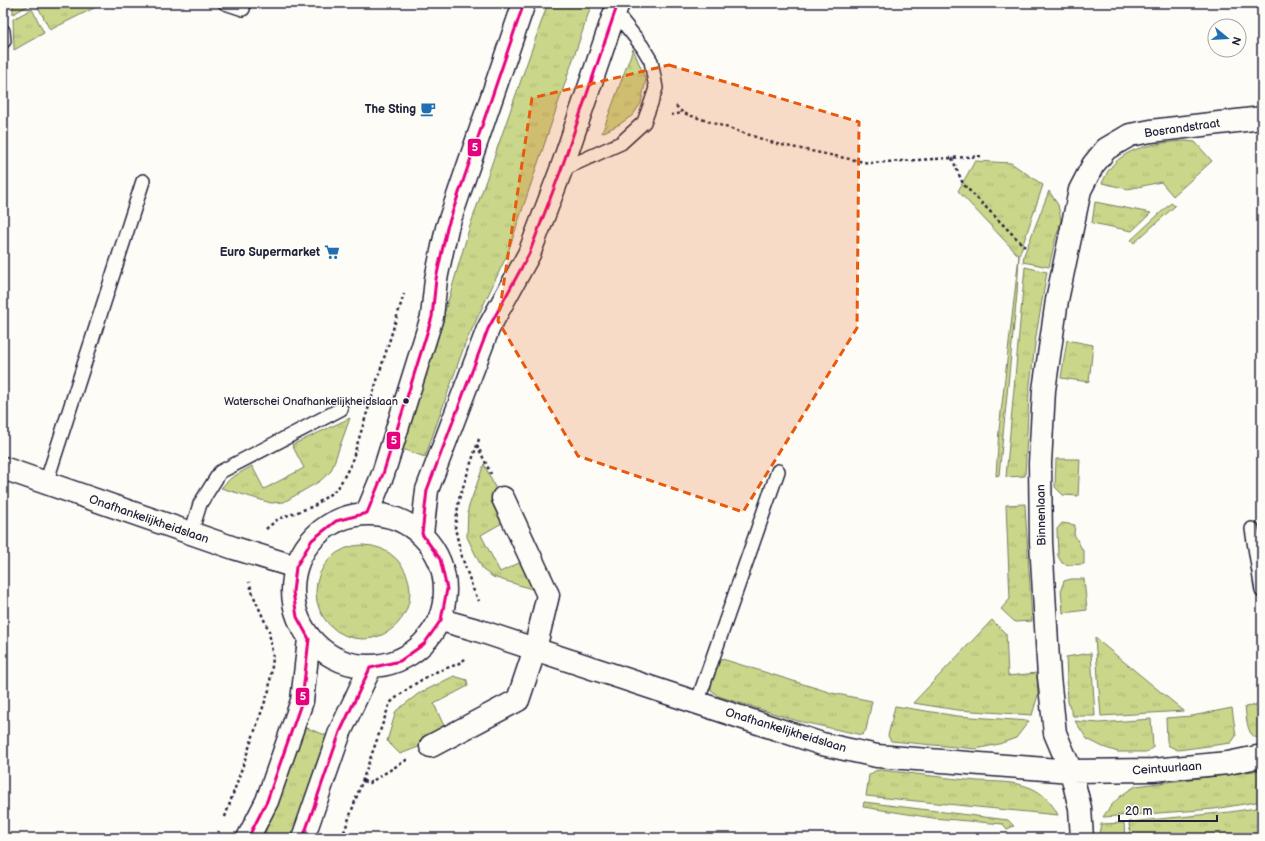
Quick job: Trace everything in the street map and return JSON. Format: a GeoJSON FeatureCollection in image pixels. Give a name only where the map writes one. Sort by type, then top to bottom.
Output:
{"type":"FeatureCollection","features":[{"type":"Feature","properties":{"kind":"street"},"geometry":{"type":"LineString","coordinates":[[367,513],[383,474],[432,317],[436,279],[447,228],[524,3]]}},
{"type":"Feature","properties":{"kind":"street"},"geometry":{"type":"LineString","coordinates":[[422,534],[427,490],[488,329],[529,254],[561,170],[617,8]]}},
{"type":"Feature","properties":{"kind":"street","name":"Bosrandstraat"},"geometry":{"type":"LineString","coordinates":[[1080,190],[1093,165],[1106,149],[1130,136],[1151,131],[1262,118]]}},
{"type":"Feature","properties":{"kind":"street","name":"Binnenlaan"},"geometry":{"type":"LineString","coordinates":[[1080,190],[1057,300],[1044,390],[1040,463],[1041,542],[1049,677],[1056,733],[1071,772],[1080,808],[1082,838]]}},
{"type":"Feature","properties":{"kind":"street","name":"Onafhankelijkheidslaan"},"geometry":{"type":"LineString","coordinates":[[3,468],[234,548],[296,567]]}},
{"type":"Feature","properties":{"kind":"street"},"geometry":{"type":"LineString","coordinates":[[431,746],[518,700],[535,649],[548,595],[503,498]]}},
{"type":"Feature","properties":{"kind":"street"},"geometry":{"type":"LineString","coordinates":[[367,513],[387,515],[406,522],[422,534],[440,559],[447,589],[441,620],[424,644],[400,661],[370,668],[347,664],[326,654],[309,639],[297,617],[293,592],[296,567],[312,540],[336,521],[367,513]]}},
{"type":"Feature","properties":{"kind":"street","name":"Onafhankelijkheidslaan"},"geometry":{"type":"LineString","coordinates":[[441,620],[535,649],[822,744],[877,756],[1071,772]]}},
{"type":"Feature","properties":{"kind":"street"},"geometry":{"type":"LineString","coordinates":[[248,838],[267,801],[302,701],[309,639]]}},
{"type":"Feature","properties":{"kind":"street"},"geometry":{"type":"LineString","coordinates":[[303,838],[340,732],[370,668]]}},
{"type":"Feature","properties":{"kind":"street","name":"Ceintuurlaan"},"geometry":{"type":"LineString","coordinates":[[1071,772],[1162,769],[1228,763],[1262,756]]}},
{"type":"Feature","properties":{"kind":"lane"},"geometry":{"type":"LineString","coordinates":[[225,3],[243,9]]}},
{"type":"Feature","properties":{"kind":"lane"},"geometry":{"type":"LineString","coordinates":[[561,170],[621,143],[644,122],[651,103],[656,88],[651,61],[617,8]]}},
{"type":"Feature","properties":{"kind":"lane"},"geometry":{"type":"LineString","coordinates":[[46,483],[143,181]]}},
{"type":"Feature","properties":{"kind":"lane"},"geometry":{"type":"LineString","coordinates":[[191,533],[200,504],[220,472],[341,409]]}},
{"type":"Feature","properties":{"kind":"lane"},"geometry":{"type":"LineString","coordinates":[[697,703],[778,471]]}},
{"type":"Feature","properties":{"kind":"lane"},"geometry":{"type":"LineString","coordinates":[[1252,529],[1262,591]]}},
{"type":"Feature","properties":{"kind":"path"},"geometry":{"type":"LineString","coordinates":[[683,113],[777,144],[869,163],[983,156]]}},
{"type":"Feature","properties":{"kind":"path"},"geometry":{"type":"LineString","coordinates":[[952,158],[964,184],[1025,247]]}},
{"type":"Feature","properties":{"kind":"path"},"geometry":{"type":"LineString","coordinates":[[260,533],[278,519],[314,506],[338,488],[351,464],[406,290]]}},
{"type":"Feature","properties":{"kind":"path"},"geometry":{"type":"LineString","coordinates":[[479,438],[459,499],[455,528],[461,554],[471,582],[482,606]]}},
{"type":"Feature","properties":{"kind":"path"},"geometry":{"type":"LineString","coordinates":[[223,823],[269,690],[273,658],[269,631],[254,597],[247,574]]}},
{"type":"Feature","properties":{"kind":"path"},"geometry":{"type":"LineString","coordinates":[[342,838],[390,703],[406,689],[436,672],[461,663],[470,653]]}},
{"type":"Feature","properties":{"kind":"path"},"geometry":{"type":"LineString","coordinates":[[363,781],[370,783],[431,746]]}},
{"type":"Feature","properties":{"kind":"path"},"geometry":{"type":"LineString","coordinates":[[216,838],[221,828]]}},
{"type":"Feature","properties":{"kind":"highlighted area"},"geometry":{"type":"Polygon","coordinates":[[[669,65],[859,122],[857,328],[743,512],[578,456],[498,321],[532,98],[669,65]]]}},
{"type":"Feature","properties":{"kind":"green space"},"geometry":{"type":"Polygon","coordinates":[[[13,3],[33,3],[13,14],[13,3]]]}},
{"type":"Feature","properties":{"kind":"green space"},"geometry":{"type":"Polygon","coordinates":[[[45,3],[98,3],[100,5],[50,30],[38,7],[45,3]]]}},
{"type":"Feature","properties":{"kind":"green space"},"geometry":{"type":"Polygon","coordinates":[[[548,3],[592,3],[507,255],[465,344],[425,457],[399,448],[446,308],[470,226],[548,3]]]}},
{"type":"Feature","properties":{"kind":"green space"},"geometry":{"type":"Polygon","coordinates":[[[32,9],[44,33],[14,50],[13,19],[32,9]]]}},
{"type":"Feature","properties":{"kind":"green space"},"geometry":{"type":"Polygon","coordinates":[[[633,49],[646,80],[641,103],[633,115],[620,124],[602,133],[633,49]]]}},
{"type":"Feature","properties":{"kind":"green space"},"geometry":{"type":"Polygon","coordinates":[[[1185,141],[1195,142],[1212,161],[1173,196],[1161,182],[1128,189],[1102,183],[1110,169],[1126,154],[1145,146],[1185,141]]]}},
{"type":"Feature","properties":{"kind":"green space"},"geometry":{"type":"Polygon","coordinates":[[[975,161],[1011,163],[1043,185],[1019,256],[958,191],[975,161]]]}},
{"type":"Feature","properties":{"kind":"green space"},"geometry":{"type":"Polygon","coordinates":[[[1049,191],[1058,205],[1061,219],[1049,267],[1023,262],[1024,255],[1049,191]]]}},
{"type":"Feature","properties":{"kind":"green space"},"geometry":{"type":"Polygon","coordinates":[[[1095,202],[1151,213],[1132,231],[1092,223],[1095,202]]]}},
{"type":"Feature","properties":{"kind":"green space"},"geometry":{"type":"Polygon","coordinates":[[[1171,203],[1175,206],[1134,243],[1131,240],[1171,203]]]}},
{"type":"Feature","properties":{"kind":"green space"},"geometry":{"type":"Polygon","coordinates":[[[1019,256],[1017,294],[999,475],[996,476],[999,430],[1019,256]]]}},
{"type":"Feature","properties":{"kind":"green space"},"geometry":{"type":"Polygon","coordinates":[[[1025,267],[1047,272],[1036,336],[1029,393],[1025,476],[1006,477],[1025,267]]]}},
{"type":"Feature","properties":{"kind":"green space"},"geometry":{"type":"Polygon","coordinates":[[[1067,340],[1093,345],[1089,382],[1061,378],[1067,340]]]}},
{"type":"Feature","properties":{"kind":"green space"},"geometry":{"type":"Polygon","coordinates":[[[350,418],[331,471],[320,481],[284,502],[271,503],[221,488],[231,478],[252,466],[264,489],[304,468],[292,445],[350,418]]]}},
{"type":"Feature","properties":{"kind":"green space"},"geometry":{"type":"Polygon","coordinates":[[[1056,459],[1080,459],[1078,496],[1063,495],[1055,487],[1056,459]]]}},
{"type":"Feature","properties":{"kind":"green space"},"geometry":{"type":"Polygon","coordinates":[[[484,464],[499,496],[491,501],[502,523],[481,535],[500,572],[521,562],[535,590],[493,577],[483,570],[467,537],[468,509],[484,464]]]}},
{"type":"Feature","properties":{"kind":"green space"},"geometry":{"type":"Polygon","coordinates":[[[1025,504],[1032,621],[1015,622],[1001,609],[1010,599],[1006,505],[1025,504]]]}},
{"type":"Feature","properties":{"kind":"green space"},"geometry":{"type":"Polygon","coordinates":[[[1062,523],[1075,525],[1074,534],[1084,553],[1084,564],[1069,565],[1062,563],[1058,556],[1057,529],[1062,523]]]}},
{"type":"Feature","properties":{"kind":"green space"},"geometry":{"type":"Polygon","coordinates":[[[363,545],[381,549],[396,559],[406,574],[410,592],[406,610],[396,625],[381,635],[363,639],[345,635],[330,625],[320,610],[316,592],[320,574],[330,559],[345,549],[363,545]]]}},
{"type":"Feature","properties":{"kind":"green space"},"geometry":{"type":"Polygon","coordinates":[[[1071,579],[1084,579],[1087,610],[1063,613],[1061,589],[1064,581],[1071,579]]]}},
{"type":"Feature","properties":{"kind":"green space"},"geometry":{"type":"Polygon","coordinates":[[[992,620],[1006,634],[1008,676],[1037,673],[1038,695],[1032,715],[957,710],[913,703],[992,620]]]}},
{"type":"Feature","properties":{"kind":"green space"},"geometry":{"type":"Polygon","coordinates":[[[1095,638],[1184,711],[1101,716],[1095,638]]]}},
{"type":"Feature","properties":{"kind":"green space"},"geometry":{"type":"Polygon","coordinates":[[[1091,653],[1095,716],[1073,716],[1068,702],[1066,657],[1091,653]]]}},
{"type":"Feature","properties":{"kind":"green space"},"geometry":{"type":"Polygon","coordinates":[[[719,658],[832,693],[872,701],[866,730],[862,735],[798,721],[718,696],[711,690],[711,682],[719,658]]]}},
{"type":"Feature","properties":{"kind":"green space"},"geometry":{"type":"Polygon","coordinates":[[[454,676],[467,680],[468,686],[434,704],[444,726],[421,739],[424,745],[400,754],[387,741],[396,711],[418,694],[454,676]]]}},
{"type":"Feature","properties":{"kind":"green space"},"geometry":{"type":"Polygon","coordinates":[[[1262,704],[1262,738],[1257,738],[1253,736],[1248,727],[1245,707],[1262,704]]]}},
{"type":"Feature","properties":{"kind":"green space"},"geometry":{"type":"Polygon","coordinates":[[[895,706],[957,716],[1029,721],[1016,738],[999,744],[976,749],[891,741],[888,736],[895,706]]]}},
{"type":"Feature","properties":{"kind":"green space"},"geometry":{"type":"Polygon","coordinates":[[[1232,708],[1236,736],[1231,743],[1178,750],[1169,746],[1167,741],[1166,718],[1192,716],[1232,708]]]}},
{"type":"Feature","properties":{"kind":"green space"},"geometry":{"type":"Polygon","coordinates":[[[1151,719],[1153,747],[1147,752],[1118,752],[1103,747],[1087,739],[1075,721],[1099,723],[1151,719]]]}},
{"type":"Feature","properties":{"kind":"green space"},"geometry":{"type":"Polygon","coordinates":[[[304,727],[328,736],[293,838],[263,838],[304,727]]]}},
{"type":"Feature","properties":{"kind":"green space"},"geometry":{"type":"Polygon","coordinates":[[[880,770],[965,780],[1011,783],[1025,786],[1035,790],[1043,796],[1053,806],[1058,815],[866,796],[869,775],[880,770]]]}},
{"type":"Feature","properties":{"kind":"green space"},"geometry":{"type":"Polygon","coordinates":[[[1262,770],[1262,801],[1214,809],[1103,817],[1117,799],[1136,786],[1262,770]]]}},
{"type":"Feature","properties":{"kind":"green space"},"geometry":{"type":"Polygon","coordinates":[[[864,802],[1008,820],[1014,826],[1007,829],[1003,824],[933,818],[863,807],[864,802]]]}},
{"type":"Feature","properties":{"kind":"green space"},"geometry":{"type":"Polygon","coordinates":[[[1262,807],[1262,838],[1130,838],[1129,822],[1230,812],[1262,807]]]}},
{"type":"Feature","properties":{"kind":"green space"},"geometry":{"type":"Polygon","coordinates":[[[1124,823],[1125,838],[1098,838],[1101,824],[1124,823]]]}},
{"type":"Feature","properties":{"kind":"transit line","name":"5"},"geometry":{"type":"LineString","coordinates":[[248,838],[267,801],[302,701],[309,639],[297,617],[293,592],[296,567],[312,540],[336,521],[367,513],[383,474],[432,317],[436,279],[447,228],[524,3]]}},
{"type":"Feature","properties":{"kind":"transit line","name":"5"},"geometry":{"type":"LineString","coordinates":[[303,838],[340,732],[370,668],[400,661],[424,644],[441,620],[447,589],[440,559],[422,534],[427,490],[488,329],[529,254],[561,170],[618,3]]}},
{"type":"Feature","properties":{"kind":"place","name":"The Sting"},"geometry":{"type":"Point","coordinates":[428,109]}},
{"type":"Feature","properties":{"kind":"place","name":"Euro Supermarket"},"geometry":{"type":"Point","coordinates":[332,252]}},
{"type":"Feature","properties":{"kind":"place","name":"Waterschei Onafhankelijkheidslaan"},"geometry":{"type":"Point","coordinates":[406,401]}}]}
